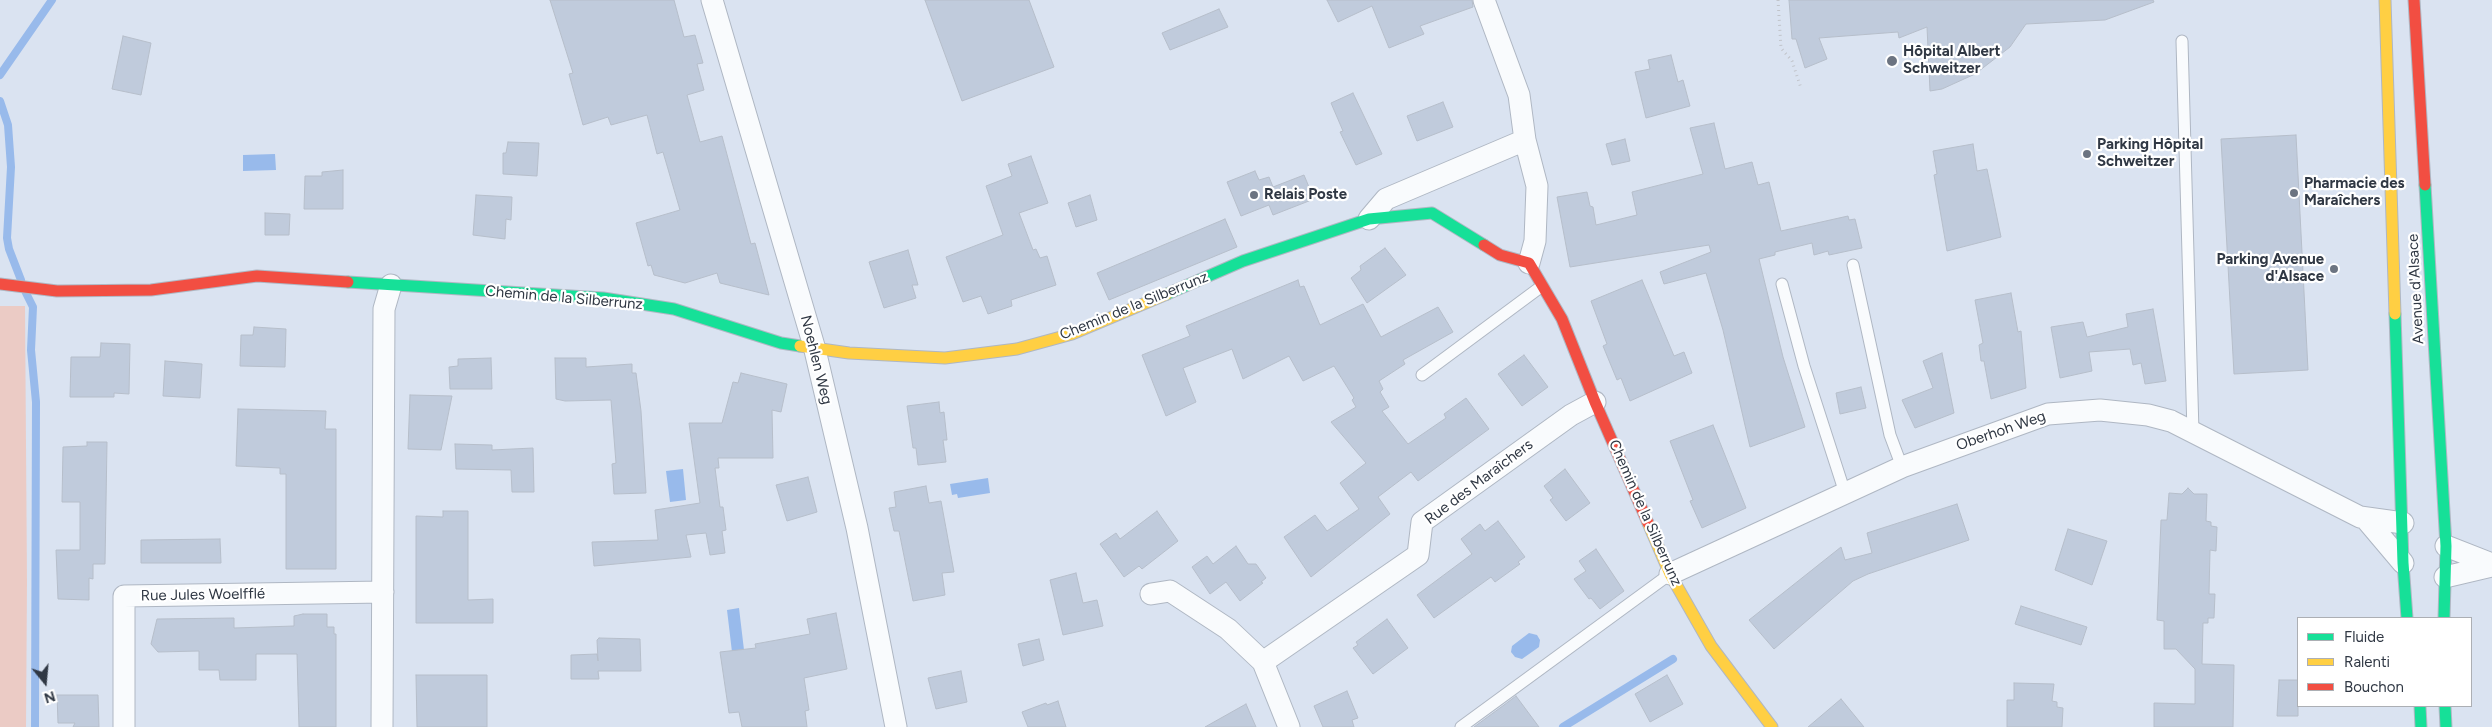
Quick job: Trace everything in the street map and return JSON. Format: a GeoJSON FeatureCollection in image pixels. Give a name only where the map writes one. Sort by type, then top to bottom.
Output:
{"type":"FeatureCollection","features":[{"type":"Feature","properties":{"kind":"street","name":"Noehlen Weg"},"geometry":{"type":"LineString","coordinates":[[712,0],[814,346],[856,528],[896,727]]}},
{"type":"Feature","properties":{"kind":"street"},"geometry":{"type":"LineString","coordinates":[[1433,180],[1432,213],[1500,255],[1529,263],[1535,241],[1537,186],[1524,140],[1519,95],[1484,0]]}},
{"type":"Feature","properties":{"kind":"street","name":"Avenue d'Alsace"},"geometry":{"type":"LineString","coordinates":[[2385,0],[2409,567],[2407,617]]}},
{"type":"Feature","properties":{"kind":"street","name":"Avenue d'Alsace"},"geometry":{"type":"LineString","coordinates":[[2414,0],[2440,543],[2438,576],[2444,617]]}},
{"type":"Feature","properties":{"kind":"street"},"geometry":{"type":"LineString","coordinates":[[1369,220],[1386,199],[1524,140]]}},
{"type":"Feature","properties":{"kind":"street","name":"Chemin de la Silberrunz"},"geometry":{"type":"LineString","coordinates":[[0,284],[56,290],[151,290],[257,276],[603,298],[674,309],[781,343],[814,346],[849,353],[945,358],[1017,349],[1072,334],[1243,262],[1369,220],[1432,213]]}},
{"type":"Feature","properties":{"kind":"street","name":"Chemin de la Silberrunz"},"geometry":{"type":"LineString","coordinates":[[1529,263],[1562,319],[1595,402],[1670,574],[1711,646],[1772,727]]}},
{"type":"Feature","properties":{"kind":"street"},"geometry":{"type":"LineString","coordinates":[[382,727],[384,309],[391,285]]}},
{"type":"Feature","properties":{"kind":"street","name":"Rue des Maraîchers"},"geometry":{"type":"LineString","coordinates":[[1262,662],[1418,555],[1422,522],[1571,415],[1595,402]]}},
{"type":"Feature","properties":{"kind":"street","name":"Oberhoh Weg"},"geometry":{"type":"LineString","coordinates":[[1670,574],[1902,467],[2048,414],[2100,410],[2148,414],[2171,421],[2365,518],[2407,525]]}},
{"type":"Feature","properties":{"kind":"street","name":"Oberhoh Weg"},"geometry":{"type":"LineString","coordinates":[[2365,518],[2409,567]]}},
{"type":"Feature","properties":{"kind":"street"},"geometry":{"type":"LineString","coordinates":[[2440,543],[2492,565]]}},
{"type":"Feature","properties":{"kind":"street"},"geometry":{"type":"LineString","coordinates":[[2438,576],[2492,565]]}},
{"type":"Feature","properties":{"kind":"street"},"geometry":{"type":"LineString","coordinates":[[1151,594],[1170,591],[1228,629],[1262,662],[1289,727]]}},
{"type":"Feature","properties":{"kind":"street","name":"Rue Jules Woelfflé"},"geometry":{"type":"LineString","coordinates":[[124,727],[124,596],[383,592]]}},
{"type":"Feature","properties":{"kind":"street"},"geometry":{"type":"LineString","coordinates":[[2420,707],[2421,727]]}},
{"type":"Feature","properties":{"kind":"street"},"geometry":{"type":"LineString","coordinates":[[2445,707],[2446,727]]}},
{"type":"Feature","properties":{"kind":"lane"},"geometry":{"type":"LineString","coordinates":[[2182,41],[2193,432]]}},
{"type":"Feature","properties":{"kind":"lane"},"geometry":{"type":"LineString","coordinates":[[1853,265],[1890,436],[1902,467]]}},
{"type":"Feature","properties":{"kind":"lane"},"geometry":{"type":"LineString","coordinates":[[1782,284],[1804,366],[1845,493]]}},
{"type":"Feature","properties":{"kind":"lane"},"geometry":{"type":"LineString","coordinates":[[1422,375],[1542,286]]}},
{"type":"Feature","properties":{"kind":"lane"},"geometry":{"type":"LineString","coordinates":[[1461,727],[1670,574]]}},
{"type":"Feature","properties":{"kind":"path"},"geometry":{"type":"LineString","coordinates":[[1778,0],[1781,48],[1792,61],[1801,88]]}},
{"type":"Feature","properties":{"kind":"shaded area"},"geometry":{"type":"Polygon","coordinates":[[[0,306],[25,306],[26,727],[0,727],[0,306]]]}},
{"type":"Feature","properties":{"kind":"water"},"geometry":{"type":"Polygon","coordinates":[[[275,154],[276,170],[243,171],[243,155],[275,154]]]}},
{"type":"Feature","properties":{"kind":"water"},"geometry":{"type":"Polygon","coordinates":[[[683,469],[686,500],[670,502],[666,471],[683,469]]]}},
{"type":"Feature","properties":{"kind":"water"},"geometry":{"type":"Polygon","coordinates":[[[988,478],[990,493],[958,498],[957,494],[952,495],[950,484],[988,478]]]}},
{"type":"Feature","properties":{"kind":"water"},"geometry":{"type":"Polygon","coordinates":[[[739,608],[744,650],[732,652],[727,610],[739,608]]]}},
{"type":"Feature","properties":{"kind":"water"},"geometry":{"type":"Polygon","coordinates":[[[1529,633],[1537,635],[1540,640],[1539,647],[1522,659],[1515,657],[1511,652],[1512,646],[1529,633]]]}},
{"type":"Feature","properties":{"kind":"building"},"geometry":{"type":"Polygon","coordinates":[[[550,0],[674,0],[684,37],[695,35],[703,63],[697,64],[704,90],[687,95],[700,142],[722,136],[751,244],[755,243],[769,295],[720,283],[717,273],[685,283],[654,275],[651,265],[648,266],[636,223],[680,210],[663,152],[657,154],[647,115],[611,125],[608,117],[583,125],[569,74],[573,73],[550,0]]]}},
{"type":"Feature","properties":{"kind":"building"},"geometry":{"type":"Polygon","coordinates":[[[925,0],[1029,0],[1054,67],[962,101],[925,0]]]}},
{"type":"Feature","properties":{"kind":"building"},"geometry":{"type":"Polygon","coordinates":[[[1327,0],[1472,0],[1473,7],[1420,26],[1424,34],[1389,48],[1372,6],[1338,22],[1327,0]]]}},
{"type":"Feature","properties":{"kind":"building"},"geometry":{"type":"Polygon","coordinates":[[[1789,0],[2153,0],[2154,2],[2105,20],[2026,24],[2010,47],[1975,74],[1942,89],[1930,91],[1927,27],[1899,38],[1898,32],[1819,38],[1827,59],[1805,68],[1796,39],[1792,39],[1789,0]]]}},
{"type":"Feature","properties":{"kind":"building"},"geometry":{"type":"Polygon","coordinates":[[[1219,9],[1228,27],[1170,50],[1162,33],[1219,9]]]}},
{"type":"Feature","properties":{"kind":"building"},"geometry":{"type":"Polygon","coordinates":[[[123,36],[151,43],[141,95],[112,89],[123,36]]]}},
{"type":"Feature","properties":{"kind":"building"},"geometry":{"type":"Polygon","coordinates":[[[1671,55],[1678,82],[1683,80],[1690,106],[1646,118],[1635,72],[1650,69],[1648,60],[1671,55]]]}},
{"type":"Feature","properties":{"kind":"building"},"geometry":{"type":"Polygon","coordinates":[[[1353,93],[1382,154],[1356,165],[1340,132],[1343,131],[1331,103],[1353,93]]]}},
{"type":"Feature","properties":{"kind":"building"},"geometry":{"type":"Polygon","coordinates":[[[1443,102],[1453,127],[1417,141],[1407,116],[1443,102]]]}},
{"type":"Feature","properties":{"kind":"building"},"geometry":{"type":"Polygon","coordinates":[[[1714,123],[1725,169],[1752,162],[1758,185],[1769,182],[1781,231],[1848,216],[1849,220],[1855,219],[1862,248],[1829,255],[1828,251],[1814,255],[1812,243],[1775,252],[1775,255],[1759,259],[1783,357],[1805,427],[1750,447],[1723,330],[1706,273],[1664,284],[1660,272],[1711,252],[1709,245],[1570,267],[1557,197],[1587,192],[1590,206],[1593,207],[1596,225],[1637,215],[1632,192],[1703,174],[1690,128],[1714,123]]]}},
{"type":"Feature","properties":{"kind":"building"},"geometry":{"type":"Polygon","coordinates":[[[2296,135],[2308,370],[2234,374],[2221,139],[2296,135]]]}},
{"type":"Feature","properties":{"kind":"building"},"geometry":{"type":"Polygon","coordinates":[[[1625,139],[1630,161],[1612,165],[1606,144],[1625,139]]]}},
{"type":"Feature","properties":{"kind":"building"},"geometry":{"type":"Polygon","coordinates":[[[508,142],[539,143],[537,176],[503,174],[503,153],[506,153],[508,142]]]}},
{"type":"Feature","properties":{"kind":"building"},"geometry":{"type":"Polygon","coordinates":[[[1973,144],[1977,171],[1987,169],[2001,237],[1947,251],[1934,175],[1937,174],[1933,151],[1973,144]]]}},
{"type":"Feature","properties":{"kind":"building"},"geometry":{"type":"Polygon","coordinates":[[[1031,156],[1048,203],[1019,213],[1033,250],[1036,249],[1040,258],[1047,256],[1056,285],[1011,300],[1012,306],[988,314],[981,296],[963,302],[946,257],[1003,235],[986,186],[1012,176],[1008,164],[1031,156]]]}},
{"type":"Feature","properties":{"kind":"building"},"geometry":{"type":"Polygon","coordinates":[[[343,170],[343,209],[304,209],[305,176],[322,176],[322,172],[343,170]]]}},
{"type":"Feature","properties":{"kind":"building"},"geometry":{"type":"Polygon","coordinates":[[[1255,171],[1259,180],[1269,177],[1273,187],[1304,175],[1314,199],[1273,215],[1269,205],[1241,216],[1227,182],[1255,171]]]}},
{"type":"Feature","properties":{"kind":"building"},"geometry":{"type":"Polygon","coordinates":[[[476,195],[512,197],[511,220],[506,219],[505,239],[473,235],[476,195]]]}},
{"type":"Feature","properties":{"kind":"building"},"geometry":{"type":"Polygon","coordinates":[[[1090,195],[1097,220],[1076,227],[1068,203],[1090,195]]]}},
{"type":"Feature","properties":{"kind":"building"},"geometry":{"type":"Polygon","coordinates":[[[265,213],[290,214],[289,235],[265,235],[265,213]]]}},
{"type":"Feature","properties":{"kind":"building"},"geometry":{"type":"Polygon","coordinates":[[[1225,219],[1237,247],[1109,300],[1097,273],[1225,219]]]}},
{"type":"Feature","properties":{"kind":"building"},"geometry":{"type":"Polygon","coordinates":[[[1385,248],[1406,275],[1367,303],[1351,278],[1361,270],[1360,266],[1385,248]]]}},
{"type":"Feature","properties":{"kind":"building"},"geometry":{"type":"Polygon","coordinates":[[[908,250],[918,285],[912,285],[916,298],[884,308],[869,262],[908,250]]]}},
{"type":"Feature","properties":{"kind":"building"},"geometry":{"type":"Polygon","coordinates":[[[1298,280],[1300,287],[1304,286],[1320,325],[1363,304],[1381,337],[1438,307],[1453,332],[1403,360],[1405,364],[1379,381],[1383,389],[1380,392],[1389,407],[1382,411],[1408,444],[1446,418],[1444,414],[1466,398],[1489,429],[1418,481],[1411,472],[1378,497],[1390,514],[1311,577],[1284,537],[1315,515],[1327,531],[1359,509],[1340,483],[1366,463],[1331,422],[1356,407],[1352,400],[1354,398],[1334,366],[1303,381],[1289,356],[1243,379],[1232,349],[1183,368],[1196,402],[1166,416],[1142,355],[1190,336],[1186,326],[1298,280]]]}},
{"type":"Feature","properties":{"kind":"building"},"geometry":{"type":"Polygon","coordinates":[[[1642,280],[1674,356],[1684,352],[1692,373],[1630,401],[1621,378],[1617,380],[1603,346],[1607,344],[1591,301],[1642,280]]]}},
{"type":"Feature","properties":{"kind":"building"},"geometry":{"type":"Polygon","coordinates":[[[2011,293],[2018,332],[2021,331],[2026,388],[1991,399],[1984,361],[1981,361],[1979,345],[1983,343],[1975,300],[2011,293]]]}},
{"type":"Feature","properties":{"kind":"building"},"geometry":{"type":"Polygon","coordinates":[[[2153,309],[2166,381],[2145,384],[2141,363],[2133,365],[2130,349],[2089,352],[2092,371],[2060,378],[2051,327],[2083,322],[2087,337],[2128,327],[2126,314],[2153,309]]]}},
{"type":"Feature","properties":{"kind":"building"},"geometry":{"type":"Polygon","coordinates":[[[254,327],[286,329],[285,367],[240,366],[241,335],[253,335],[254,327]]]}},
{"type":"Feature","properties":{"kind":"building"},"geometry":{"type":"Polygon","coordinates":[[[101,343],[130,344],[129,394],[114,393],[114,397],[70,397],[71,357],[100,357],[101,343]]]}},
{"type":"Feature","properties":{"kind":"building"},"geometry":{"type":"Polygon","coordinates":[[[1942,353],[1954,413],[1915,428],[1902,400],[1933,388],[1923,361],[1942,353]]]}},
{"type":"Feature","properties":{"kind":"building"},"geometry":{"type":"Polygon","coordinates":[[[1524,355],[1548,387],[1522,406],[1498,374],[1524,355]]]}},
{"type":"Feature","properties":{"kind":"building"},"geometry":{"type":"Polygon","coordinates":[[[491,358],[492,389],[450,389],[449,367],[458,366],[458,359],[491,358]]]}},
{"type":"Feature","properties":{"kind":"building"},"geometry":{"type":"Polygon","coordinates":[[[555,358],[586,358],[586,367],[632,364],[632,373],[636,373],[641,411],[646,493],[614,494],[612,464],[616,463],[611,400],[565,401],[556,399],[555,358]]]}},
{"type":"Feature","properties":{"kind":"building"},"geometry":{"type":"Polygon","coordinates":[[[165,361],[202,364],[200,398],[163,396],[165,361]]]}},
{"type":"Feature","properties":{"kind":"building"},"geometry":{"type":"Polygon","coordinates":[[[741,373],[787,384],[781,412],[772,410],[773,458],[718,458],[719,468],[715,468],[720,507],[723,507],[726,530],[722,531],[725,553],[710,555],[706,533],[686,535],[691,557],[594,566],[592,542],[658,540],[655,510],[700,503],[689,423],[722,423],[733,382],[738,383],[741,373]]]}},
{"type":"Feature","properties":{"kind":"building"},"geometry":{"type":"Polygon","coordinates":[[[1861,387],[1866,408],[1840,414],[1836,393],[1861,387]]]}},
{"type":"Feature","properties":{"kind":"building"},"geometry":{"type":"Polygon","coordinates":[[[410,395],[452,396],[441,450],[408,449],[410,395]]]}},
{"type":"Feature","properties":{"kind":"building"},"geometry":{"type":"Polygon","coordinates":[[[939,402],[940,413],[944,412],[947,440],[943,440],[946,462],[918,465],[916,448],[913,448],[907,406],[939,402]]]}},
{"type":"Feature","properties":{"kind":"building"},"geometry":{"type":"Polygon","coordinates":[[[238,409],[326,411],[325,429],[336,429],[336,569],[286,569],[286,474],[280,474],[280,468],[236,466],[238,409]]]}},
{"type":"Feature","properties":{"kind":"building"},"geometry":{"type":"Polygon","coordinates":[[[1713,425],[1746,508],[1702,528],[1690,501],[1693,500],[1670,441],[1713,425]]]}},
{"type":"Feature","properties":{"kind":"building"},"geometry":{"type":"Polygon","coordinates":[[[87,442],[107,442],[105,564],[93,564],[93,579],[89,578],[89,600],[58,599],[56,550],[80,550],[80,502],[62,502],[63,447],[87,446],[87,442]]]}},
{"type":"Feature","properties":{"kind":"building"},"geometry":{"type":"Polygon","coordinates":[[[455,444],[492,445],[492,450],[533,448],[534,492],[512,492],[511,470],[456,469],[455,444]]]}},
{"type":"Feature","properties":{"kind":"building"},"geometry":{"type":"Polygon","coordinates":[[[1565,469],[1590,503],[1566,521],[1550,500],[1553,498],[1544,486],[1565,469]]]}},
{"type":"Feature","properties":{"kind":"building"},"geometry":{"type":"Polygon","coordinates":[[[808,477],[817,512],[787,521],[776,485],[808,477]]]}},
{"type":"Feature","properties":{"kind":"building"},"geometry":{"type":"Polygon","coordinates":[[[926,486],[929,503],[941,501],[954,572],[942,573],[945,595],[913,601],[899,531],[894,531],[889,508],[896,507],[894,492],[926,486]]]}},
{"type":"Feature","properties":{"kind":"building"},"geometry":{"type":"Polygon","coordinates":[[[2188,488],[2194,494],[2207,494],[2206,521],[2211,522],[2211,526],[2217,527],[2216,551],[2210,550],[2209,594],[2215,594],[2214,618],[2208,618],[2208,623],[2203,623],[2202,664],[2234,665],[2233,727],[2154,727],[2154,703],[2195,704],[2195,669],[2176,649],[2164,649],[2164,621],[2157,620],[2161,520],[2167,520],[2169,493],[2182,494],[2188,488]]]}},
{"type":"Feature","properties":{"kind":"building"},"geometry":{"type":"Polygon","coordinates":[[[1957,504],[1969,540],[1868,574],[1853,581],[1774,649],[1749,620],[1841,547],[1845,560],[1872,553],[1867,533],[1957,504]]]}},
{"type":"Feature","properties":{"kind":"building"},"geometry":{"type":"Polygon","coordinates":[[[443,511],[468,511],[468,600],[493,599],[493,623],[416,623],[416,516],[443,517],[443,511]]]}},
{"type":"Feature","properties":{"kind":"building"},"geometry":{"type":"Polygon","coordinates":[[[1157,511],[1178,541],[1142,569],[1139,566],[1124,577],[1100,544],[1116,533],[1120,539],[1157,511]]]}},
{"type":"Feature","properties":{"kind":"building"},"geometry":{"type":"Polygon","coordinates":[[[1498,521],[1525,557],[1518,562],[1520,564],[1495,582],[1491,577],[1434,618],[1417,595],[1472,554],[1461,539],[1480,524],[1485,531],[1498,521]]]}},
{"type":"Feature","properties":{"kind":"building"},"geometry":{"type":"Polygon","coordinates":[[[2068,529],[2107,541],[2092,585],[2055,570],[2068,529]]]}},
{"type":"Feature","properties":{"kind":"building"},"geometry":{"type":"Polygon","coordinates":[[[220,539],[221,563],[141,563],[141,540],[220,539]]]}},
{"type":"Feature","properties":{"kind":"building"},"geometry":{"type":"Polygon","coordinates":[[[1236,546],[1248,564],[1256,564],[1266,578],[1261,582],[1263,583],[1240,601],[1226,582],[1210,594],[1192,567],[1207,556],[1213,564],[1236,546]]]}},
{"type":"Feature","properties":{"kind":"building"},"geometry":{"type":"Polygon","coordinates":[[[1596,549],[1624,591],[1600,609],[1591,598],[1589,599],[1574,579],[1586,571],[1579,561],[1596,549]]]}},
{"type":"Feature","properties":{"kind":"building"},"geometry":{"type":"Polygon","coordinates":[[[1076,573],[1083,603],[1097,600],[1103,626],[1063,635],[1050,580],[1076,573]]]}},
{"type":"Feature","properties":{"kind":"building"},"geometry":{"type":"Polygon","coordinates":[[[2021,606],[2087,627],[2081,645],[2015,624],[2021,606]]]}},
{"type":"Feature","properties":{"kind":"building"},"geometry":{"type":"Polygon","coordinates":[[[836,613],[847,669],[804,678],[809,710],[805,711],[807,727],[742,727],[739,712],[729,713],[720,652],[756,648],[755,644],[810,634],[807,619],[836,613]]]}},
{"type":"Feature","properties":{"kind":"building"},"geometry":{"type":"Polygon","coordinates":[[[327,614],[327,627],[334,627],[334,634],[336,634],[336,727],[299,727],[297,654],[256,654],[256,680],[220,680],[219,670],[199,670],[199,651],[158,652],[151,644],[157,619],[234,618],[234,628],[294,626],[294,616],[327,614]]]}},
{"type":"Feature","properties":{"kind":"building"},"geometry":{"type":"Polygon","coordinates":[[[1387,619],[1408,648],[1373,674],[1353,648],[1358,645],[1356,642],[1387,619]]]}},
{"type":"Feature","properties":{"kind":"building"},"geometry":{"type":"Polygon","coordinates":[[[599,638],[640,639],[641,671],[598,671],[599,679],[571,679],[571,655],[597,654],[598,661],[597,640],[599,638]]]}},
{"type":"Feature","properties":{"kind":"building"},"geometry":{"type":"Polygon","coordinates":[[[1039,639],[1044,660],[1023,666],[1018,644],[1039,639]]]}},
{"type":"Feature","properties":{"kind":"building"},"geometry":{"type":"Polygon","coordinates":[[[961,671],[967,702],[936,709],[928,678],[961,671]]]}},
{"type":"Feature","properties":{"kind":"building"},"geometry":{"type":"Polygon","coordinates":[[[416,675],[487,675],[487,727],[417,727],[416,675]]]}},
{"type":"Feature","properties":{"kind":"building"},"geometry":{"type":"Polygon","coordinates":[[[1667,675],[1683,704],[1650,722],[1635,694],[1667,675]]]}},
{"type":"Feature","properties":{"kind":"building"},"geometry":{"type":"Polygon","coordinates":[[[2279,680],[2297,680],[2298,716],[2277,716],[2279,680]]]}},
{"type":"Feature","properties":{"kind":"building"},"geometry":{"type":"Polygon","coordinates":[[[2014,683],[2054,684],[2052,701],[2057,702],[2057,707],[2063,708],[2062,727],[2007,727],[2007,700],[2014,700],[2014,683]]]}},
{"type":"Feature","properties":{"kind":"building"},"geometry":{"type":"Polygon","coordinates":[[[1347,691],[1358,718],[1352,720],[1354,727],[1323,727],[1314,706],[1347,691]]]}},
{"type":"Feature","properties":{"kind":"building"},"geometry":{"type":"Polygon","coordinates":[[[57,695],[98,695],[99,727],[73,727],[75,723],[58,723],[57,695]]]}},
{"type":"Feature","properties":{"kind":"building"},"geometry":{"type":"Polygon","coordinates":[[[1516,696],[1539,727],[1474,727],[1504,705],[1516,696]]]}},
{"type":"Feature","properties":{"kind":"building"},"geometry":{"type":"Polygon","coordinates":[[[1841,699],[1864,727],[1808,727],[1841,699]]]}},
{"type":"Feature","properties":{"kind":"building"},"geometry":{"type":"Polygon","coordinates":[[[1058,701],[1066,727],[1028,727],[1022,712],[1046,703],[1047,705],[1058,701]]]}},
{"type":"Feature","properties":{"kind":"building"},"geometry":{"type":"Polygon","coordinates":[[[1246,704],[1256,727],[1205,727],[1246,704]]]}},
{"type":"Feature","properties":{"kind":"waterway"},"geometry":{"type":"LineString","coordinates":[[0,75],[52,0]]}},
{"type":"Feature","properties":{"kind":"waterway"},"geometry":{"type":"LineString","coordinates":[[0,101],[8,125],[11,167],[7,238],[9,249],[21,280]]}},
{"type":"Feature","properties":{"kind":"waterway"},"geometry":{"type":"LineString","coordinates":[[26,293],[33,307],[31,350],[36,402],[35,727]]}},
{"type":"Feature","properties":{"kind":"waterway"},"geometry":{"type":"LineString","coordinates":[[1563,727],[1673,659]]}},
{"type":"Feature","properties":{"kind":"traffic: fast"},"geometry":{"type":"LineString","coordinates":[[2425,185],[2446,546],[2444,617]]}},
{"type":"Feature","properties":{"kind":"traffic: fast"},"geometry":{"type":"LineString","coordinates":[[1167,294],[1243,261],[1369,219],[1432,213],[1484,245]]}},
{"type":"Feature","properties":{"kind":"traffic: fast"},"geometry":{"type":"LineString","coordinates":[[348,282],[603,298],[674,309],[781,343],[800,346]]}},
{"type":"Feature","properties":{"kind":"traffic: fast"},"geometry":{"type":"LineString","coordinates":[[2395,314],[2403,563],[2407,617]]}},
{"type":"Feature","properties":{"kind":"traffic: fast"},"geometry":{"type":"LineString","coordinates":[[2420,707],[2421,727]]}},
{"type":"Feature","properties":{"kind":"traffic: fast"},"geometry":{"type":"LineString","coordinates":[[2445,707],[2446,727]]}},
{"type":"Feature","properties":{"kind":"traffic: slow"},"geometry":{"type":"LineString","coordinates":[[2385,0],[2395,314]]}},
{"type":"Feature","properties":{"kind":"traffic: slow"},"geometry":{"type":"LineString","coordinates":[[800,346],[849,353],[945,358],[1017,349],[1072,334],[1167,294]]}},
{"type":"Feature","properties":{"kind":"traffic: slow"},"geometry":{"type":"LineString","coordinates":[[1648,523],[1670,574],[1711,646],[1772,727]]}},
{"type":"Feature","properties":{"kind":"traffic: jam"},"geometry":{"type":"LineString","coordinates":[[2414,0],[2425,185]]}},
{"type":"Feature","properties":{"kind":"traffic: jam"},"geometry":{"type":"LineString","coordinates":[[1484,245],[1500,255],[1529,263],[1562,319],[1595,402],[1648,523]]}},
{"type":"Feature","properties":{"kind":"traffic: jam"},"geometry":{"type":"LineString","coordinates":[[0,284],[57,291],[151,290],[257,276],[348,282]]}},
{"type":"Feature","properties":{"kind":"place","name":"Hôpital Albert Schweitzer"},"geometry":{"type":"Point","coordinates":[1892,61]}},
{"type":"Feature","properties":{"kind":"place","name":"Parking Hôpital Schweitzer"},"geometry":{"type":"Point","coordinates":[2087,154]}},
{"type":"Feature","properties":{"kind":"place","name":"Pharmacie des Maraîchers"},"geometry":{"type":"Point","coordinates":[2294,193]}},
{"type":"Feature","properties":{"kind":"place","name":"Relais Poste"},"geometry":{"type":"Point","coordinates":[1254,195]}},
{"type":"Feature","properties":{"kind":"place","name":"Parking Avenue d'Alsace"},"geometry":{"type":"Point","coordinates":[2334,269]}}]}
